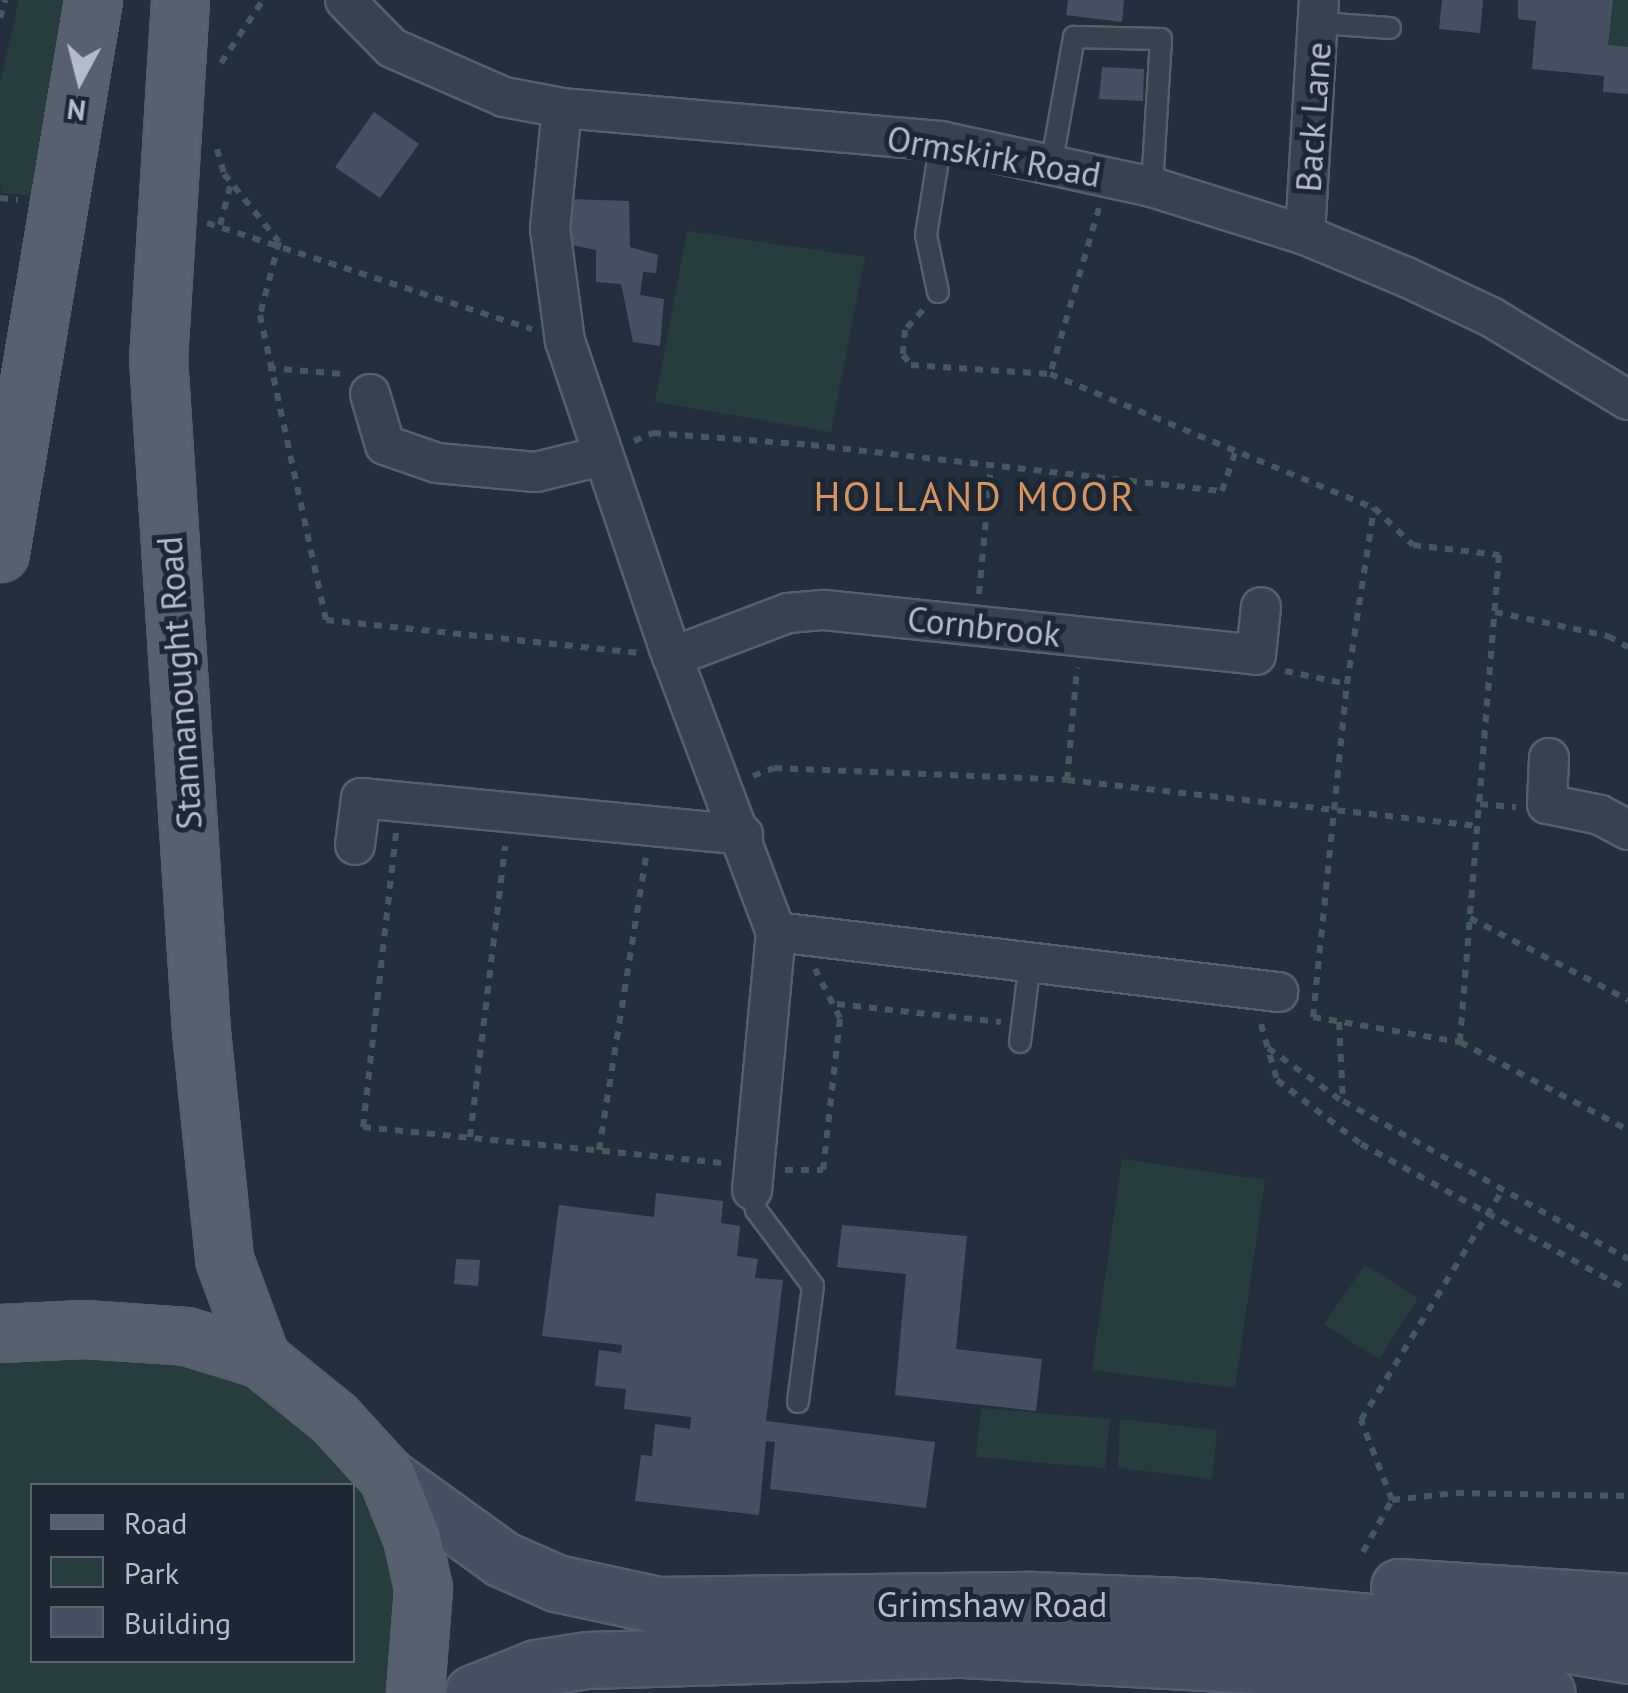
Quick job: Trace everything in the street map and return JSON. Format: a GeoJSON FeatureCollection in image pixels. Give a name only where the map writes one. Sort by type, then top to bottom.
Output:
{"type":"FeatureCollection","features":[{"type":"Feature","properties":{"kind":"main road"},"geometry":{"type":"LineString","coordinates":[[0,554],[93,0]]}},
{"type":"Feature","properties":{"kind":"main road","name":"Stannanought Road"},"geometry":{"type":"LineString","coordinates":[[180,0],[158,357],[201,1032],[224,1259],[261,1360]]}},
{"type":"Feature","properties":{"kind":"main road"},"geometry":{"type":"LineString","coordinates":[[0,1334],[84,1330],[186,1336],[261,1360],[334,1418],[387,1476],[423,1588],[415,1693]]}},
{"type":"Feature","properties":{"kind":"main road","name":"Grimshaw Road"},"geometry":{"type":"LineString","coordinates":[[387,1476],[502,1559],[616,1598],[707,1607],[1032,1600],[1342,1617],[1503,1634],[1628,1656]]}},
{"type":"Feature","properties":{"kind":"main road"},"geometry":{"type":"LineString","coordinates":[[1032,1600],[1348,1583],[1628,1602]]}},
{"type":"Feature","properties":{"kind":"main road","name":"Grimshaw Road"},"geometry":{"type":"LineString","coordinates":[[473,1693],[536,1668],[587,1660],[962,1650],[1298,1667],[1547,1693]]}},
{"type":"Feature","properties":{"kind":"main road"},"geometry":{"type":"LineString","coordinates":[[1298,1667],[1417,1693]]}},
{"type":"Feature","properties":{"kind":"street","name":"Ormskirk Road"},"geometry":{"type":"LineString","coordinates":[[345,0],[378,36],[423,66],[504,97],[562,108],[941,141],[1052,162],[1152,187],[1305,235],[1491,317],[1628,400]]}},
{"type":"Feature","properties":{"kind":"street","name":"Back Lane"},"geometry":{"type":"LineString","coordinates":[[1305,235],[1319,11]]}},
{"type":"Feature","properties":{"kind":"street"},"geometry":{"type":"LineString","coordinates":[[562,108],[550,229],[565,341],[672,657],[743,835],[776,932],[753,1178]]}},
{"type":"Feature","properties":{"kind":"street"},"geometry":{"type":"LineString","coordinates":[[370,394],[385,444],[438,462],[536,472],[602,456]]}},
{"type":"Feature","properties":{"kind":"street"},"geometry":{"type":"LineString","coordinates":[[1256,655],[1260,607]]}},
{"type":"Feature","properties":{"kind":"street","name":"Cornbrook"},"geometry":{"type":"LineString","coordinates":[[672,657],[788,614],[824,610],[1256,655]]}},
{"type":"Feature","properties":{"kind":"street"},"geometry":{"type":"LineString","coordinates":[[1549,758],[1547,804],[1600,815],[1628,830]]}},
{"type":"Feature","properties":{"kind":"street"},"geometry":{"type":"LineString","coordinates":[[354,845],[361,798],[649,830],[743,835]]}},
{"type":"Feature","properties":{"kind":"street"},"geometry":{"type":"LineString","coordinates":[[776,932],[1269,991]]}},
{"type":"Feature","properties":{"kind":"lane"},"geometry":{"type":"LineString","coordinates":[[1319,11],[1390,28]]}},
{"type":"Feature","properties":{"kind":"lane"},"geometry":{"type":"LineString","coordinates":[[1052,162],[1074,37],[1161,40],[1152,187]]}},
{"type":"Feature","properties":{"kind":"lane"},"geometry":{"type":"LineString","coordinates":[[938,292],[926,235],[941,141]]}},
{"type":"Feature","properties":{"kind":"lane"},"geometry":{"type":"LineString","coordinates":[[1022,1033],[1030,962]]}},
{"type":"Feature","properties":{"kind":"lane"},"geometry":{"type":"LineString","coordinates":[[753,1178],[756,1210],[813,1286],[798,1402]]}},
{"type":"Feature","properties":{"kind":"path"},"geometry":{"type":"LineString","coordinates":[[0,18],[5,0]]}},
{"type":"Feature","properties":{"kind":"path"},"geometry":{"type":"LineString","coordinates":[[1050,374],[1108,175]]}},
{"type":"Feature","properties":{"kind":"path"},"geometry":{"type":"LineString","coordinates":[[220,226],[231,183]]}},
{"type":"Feature","properties":{"kind":"path"},"geometry":{"type":"LineString","coordinates":[[0,198],[20,200]]}},
{"type":"Feature","properties":{"kind":"path"},"geometry":{"type":"LineString","coordinates":[[206,223],[280,242],[565,341]]}},
{"type":"Feature","properties":{"kind":"path"},"geometry":{"type":"LineString","coordinates":[[938,292],[905,330],[903,355],[911,364],[1050,374],[1374,508],[1413,544],[1500,555],[1460,1042]]}},
{"type":"Feature","properties":{"kind":"path"},"geometry":{"type":"LineString","coordinates":[[268,368],[354,375],[370,394]]}},
{"type":"Feature","properties":{"kind":"path"},"geometry":{"type":"LineString","coordinates":[[602,456],[653,432],[1222,491],[1236,450]]}},
{"type":"Feature","properties":{"kind":"path"},"geometry":{"type":"LineString","coordinates":[[976,624],[991,465]]}},
{"type":"Feature","properties":{"kind":"path"},"geometry":{"type":"LineString","coordinates":[[1313,1017],[1347,684],[1374,508]]}},
{"type":"Feature","properties":{"kind":"path"},"geometry":{"type":"LineString","coordinates":[[1495,612],[1608,636],[1628,647]]}},
{"type":"Feature","properties":{"kind":"path"},"geometry":{"type":"LineString","coordinates":[[1067,780],[1079,637]]}},
{"type":"Feature","properties":{"kind":"path"},"geometry":{"type":"LineString","coordinates":[[1256,655],[1300,679],[1347,684]]}},
{"type":"Feature","properties":{"kind":"path"},"geometry":{"type":"LineString","coordinates":[[724,788],[774,768],[1067,780],[1478,826]]}},
{"type":"Feature","properties":{"kind":"path"},"geometry":{"type":"LineString","coordinates":[[400,802],[363,1127],[599,1150],[753,1178],[822,1170],[837,1004],[808,953]]}},
{"type":"Feature","properties":{"kind":"path"},"geometry":{"type":"LineString","coordinates":[[470,1137],[509,814]]}},
{"type":"Feature","properties":{"kind":"path"},"geometry":{"type":"LineString","coordinates":[[599,1150],[649,830]]}},
{"type":"Feature","properties":{"kind":"path"},"geometry":{"type":"LineString","coordinates":[[1470,918],[1628,1000]]}},
{"type":"Feature","properties":{"kind":"path"},"geometry":{"type":"LineString","coordinates":[[1628,1130],[1460,1042],[1313,1017],[1269,991],[1268,1048],[1277,1080],[1362,1144],[1628,1290]]}},
{"type":"Feature","properties":{"kind":"path"},"geometry":{"type":"LineString","coordinates":[[837,1004],[1022,1033]]}},
{"type":"Feature","properties":{"kind":"path"},"geometry":{"type":"LineString","coordinates":[[1339,1022],[1343,1102]]}},
{"type":"Feature","properties":{"kind":"path"},"geometry":{"type":"LineString","coordinates":[[1268,1048],[1343,1102],[1500,1192],[1628,1259]]}},
{"type":"Feature","properties":{"kind":"path"},"geometry":{"type":"LineString","coordinates":[[1392,1500],[1361,1420],[1500,1192]]}},
{"type":"Feature","properties":{"kind":"path"},"geometry":{"type":"LineString","coordinates":[[1392,1500],[1456,1493],[1628,1496]]}},
{"type":"Feature","properties":{"kind":"path"},"geometry":{"type":"LineString","coordinates":[[1363,1552],[1392,1500]]}},
{"type":"Feature","properties":{"kind":"green space"},"geometry":{"type":"Polygon","coordinates":[[[19,0],[78,0],[44,197],[2,193],[0,186],[0,84],[19,0]]]}},
{"type":"Feature","properties":{"kind":"green space"},"geometry":{"type":"Polygon","coordinates":[[[1613,0],[1628,0],[1628,47],[1608,45],[1613,0]]]}},
{"type":"Feature","properties":{"kind":"green space"},"geometry":{"type":"Polygon","coordinates":[[[687,231],[865,257],[831,432],[655,402],[687,231]]]}},
{"type":"Feature","properties":{"kind":"green space"},"geometry":{"type":"Polygon","coordinates":[[[1122,1159],[1265,1180],[1235,1388],[1092,1370],[1122,1159]]]}},
{"type":"Feature","properties":{"kind":"green space"},"geometry":{"type":"Polygon","coordinates":[[[1365,1265],[1418,1298],[1379,1359],[1324,1324],[1365,1265]]]}},
{"type":"Feature","properties":{"kind":"green space"},"geometry":{"type":"Polygon","coordinates":[[[118,1356],[193,1363],[253,1385],[280,1401],[349,1469],[389,1553],[396,1584],[389,1693],[0,1693],[0,1360],[118,1356]]]}},
{"type":"Feature","properties":{"kind":"green space"},"geometry":{"type":"Polygon","coordinates":[[[981,1408],[1110,1419],[1105,1468],[976,1457],[981,1408]]]}},
{"type":"Feature","properties":{"kind":"green space"},"geometry":{"type":"Polygon","coordinates":[[[1120,1419],[1217,1430],[1212,1479],[1118,1468],[1120,1419]]]}},
{"type":"Feature","properties":{"kind":"building"},"geometry":{"type":"Polygon","coordinates":[[[1068,0],[1124,0],[1122,22],[1066,15],[1068,0]]]}},
{"type":"Feature","properties":{"kind":"building"},"geometry":{"type":"Polygon","coordinates":[[[1442,0],[1483,0],[1480,33],[1439,29],[1442,0]]]}},
{"type":"Feature","properties":{"kind":"building"},"geometry":{"type":"Polygon","coordinates":[[[1518,0],[1613,0],[1608,45],[1628,47],[1628,94],[1603,92],[1604,76],[1532,69],[1536,21],[1518,19],[1518,0]]]}},
{"type":"Feature","properties":{"kind":"building"},"geometry":{"type":"Polygon","coordinates":[[[1102,67],[1144,69],[1143,101],[1099,99],[1102,67]]]}},
{"type":"Feature","properties":{"kind":"building"},"geometry":{"type":"Polygon","coordinates":[[[374,112],[419,144],[380,198],[335,167],[374,112]]]}},
{"type":"Feature","properties":{"kind":"building"},"geometry":{"type":"Polygon","coordinates":[[[569,199],[629,201],[630,247],[658,255],[656,273],[643,272],[640,295],[664,299],[660,346],[633,342],[621,284],[596,282],[596,250],[567,244],[569,199]]]}},
{"type":"Feature","properties":{"kind":"building"},"geometry":{"type":"Polygon","coordinates":[[[656,1193],[723,1201],[721,1223],[740,1226],[737,1256],[758,1259],[755,1278],[783,1280],[766,1421],[935,1442],[926,1508],[770,1489],[775,1442],[766,1441],[759,1515],[635,1501],[641,1455],[652,1456],[655,1424],[690,1429],[691,1417],[624,1409],[626,1389],[595,1386],[599,1350],[621,1353],[622,1345],[542,1336],[559,1205],[654,1217],[656,1193]]]}},
{"type":"Feature","properties":{"kind":"building"},"geometry":{"type":"Polygon","coordinates":[[[842,1225],[967,1236],[956,1349],[1042,1359],[1036,1411],[895,1395],[906,1274],[837,1267],[842,1225]]]}},
{"type":"Feature","properties":{"kind":"building"},"geometry":{"type":"Polygon","coordinates":[[[456,1259],[480,1260],[478,1286],[454,1284],[456,1259]]]}},
{"type":"Feature","properties":{"kind":"district","name":"HOLLAND MOOR"},"geometry":{"type":"Point","coordinates":[975,496]}}]}
